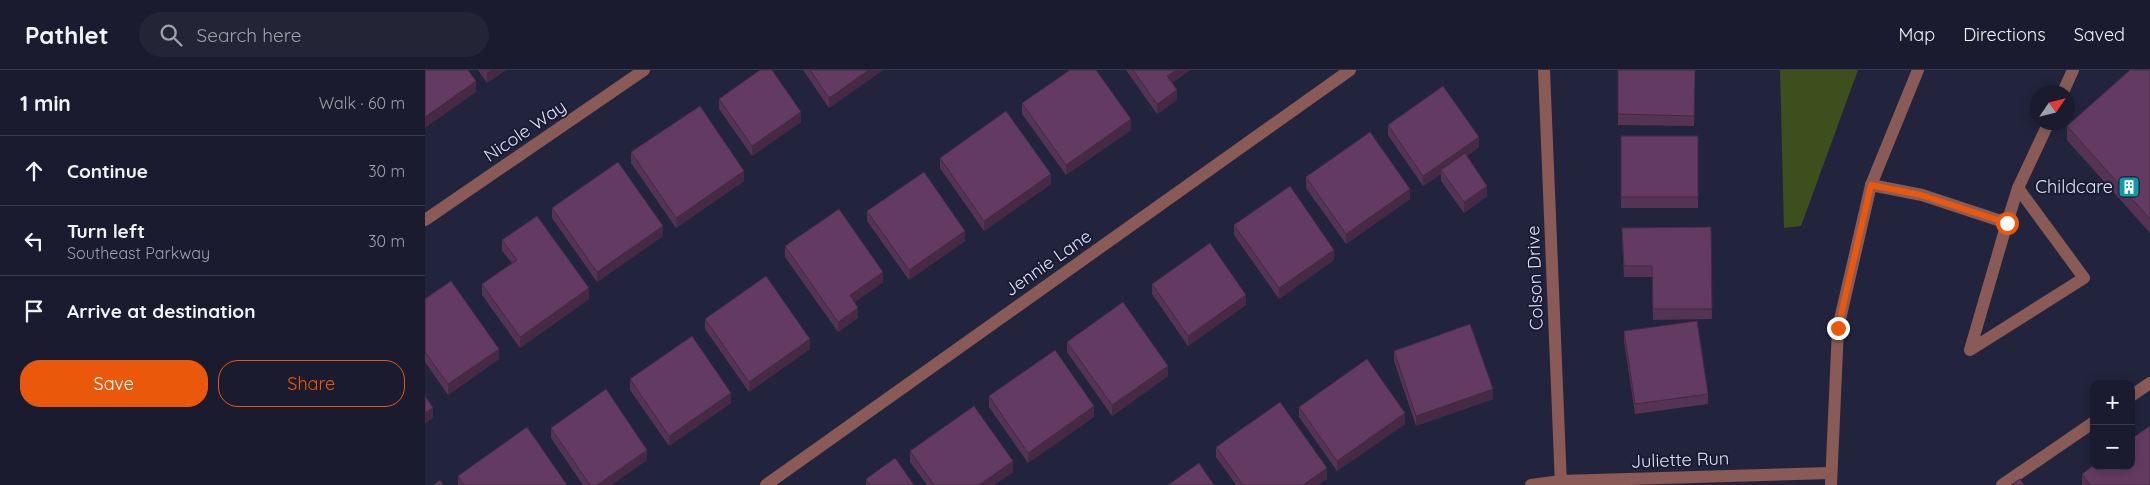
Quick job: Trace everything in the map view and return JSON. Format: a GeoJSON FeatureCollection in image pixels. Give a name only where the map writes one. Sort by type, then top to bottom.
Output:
{"type":"FeatureCollection","features":[{"type":"Feature","properties":{"kind":"street","name":"Nicole Way"},"geometry":{"type":"LineString","coordinates":[[425,220],[644,70]]}},
{"type":"Feature","properties":{"kind":"street","name":"Jennie Lane"},"geometry":{"type":"LineString","coordinates":[[766,485],[1350,70]]}},
{"type":"Feature","properties":{"kind":"street","name":"Colson Drive"},"geometry":{"type":"LineString","coordinates":[[1544,70],[1561,483]]}},
{"type":"Feature","properties":{"kind":"street"},"geometry":{"type":"LineString","coordinates":[[1831,479],[1838,328],[1871,185],[1918,70]]}},
{"type":"Feature","properties":{"kind":"street"},"geometry":{"type":"LineString","coordinates":[[2066,85],[2073,70]]}},
{"type":"Feature","properties":{"kind":"street"},"geometry":{"type":"LineString","coordinates":[[2018,188],[2085,278],[1970,350],[2018,188],[2045,130]]}},
{"type":"Feature","properties":{"kind":"street"},"geometry":{"type":"LineString","coordinates":[[1871,185],[1921,195],[2007,223]]}},
{"type":"Feature","properties":{"kind":"street"},"geometry":{"type":"LineString","coordinates":[[2135,393],[2150,383]]}},
{"type":"Feature","properties":{"kind":"street"},"geometry":{"type":"LineString","coordinates":[[2002,485],[2090,425]]}},
{"type":"Feature","properties":{"kind":"street","name":"Juliette Run"},"geometry":{"type":"LineString","coordinates":[[1531,485],[1831,479]]}},
{"type":"Feature","properties":{"kind":"green space"},"geometry":{"type":"Polygon","coordinates":[[[1780,70],[1858,70],[1801,226],[1784,228],[1780,70]]]}},
{"type":"Feature","properties":{"kind":"building"},"geometry":{"type":"Polygon","coordinates":[[[425,70],[468,70],[476,81],[425,117],[425,70]]]}},
{"type":"Feature","properties":{"kind":"building"},"geometry":{"type":"Polygon","coordinates":[[[760,70],[772,70],[801,112],[752,146],[719,99],[760,70]]]}},
{"type":"Feature","properties":{"kind":"building"},"geometry":{"type":"Polygon","coordinates":[[[810,70],[869,70],[829,98],[810,70]]]}},
{"type":"Feature","properties":{"kind":"building"},"geometry":{"type":"Polygon","coordinates":[[[1070,70],[1096,70],[1131,119],[1066,165],[1022,103],[1070,70]]]}},
{"type":"Feature","properties":{"kind":"building"},"geometry":{"type":"Polygon","coordinates":[[[1133,70],[1176,70],[1167,76],[1177,90],[1157,104],[1133,70]]]}},
{"type":"Feature","properties":{"kind":"building"},"geometry":{"type":"Polygon","coordinates":[[[1618,70],[1695,70],[1694,116],[1618,114],[1618,70]]]}},
{"type":"Feature","properties":{"kind":"building","name":"Childcare"},"geometry":{"type":"Polygon","coordinates":[[[2130,70],[2150,70],[2150,219],[2071,130],[2075,130],[2075,119],[2130,70]]]}},
{"type":"Feature","properties":{"kind":"building"},"geometry":{"type":"Polygon","coordinates":[[[1443,86],[1479,137],[1423,176],[1388,125],[1443,86]]]}},
{"type":"Feature","properties":{"kind":"building"},"geometry":{"type":"Polygon","coordinates":[[[700,106],[744,171],[676,218],[631,152],[700,106]]]}},
{"type":"Feature","properties":{"kind":"building"},"geometry":{"type":"Polygon","coordinates":[[[1006,111],[1051,174],[984,221],[940,158],[1006,111]]]}},
{"type":"Feature","properties":{"kind":"building"},"geometry":{"type":"Polygon","coordinates":[[[1370,132],[1410,189],[1346,234],[1306,177],[1370,132]]]}},
{"type":"Feature","properties":{"kind":"building"},"geometry":{"type":"Polygon","coordinates":[[[1621,136],[1698,136],[1698,197],[1621,197],[1621,136]]]}},
{"type":"Feature","properties":{"kind":"building"},"geometry":{"type":"Polygon","coordinates":[[[1465,153],[1487,186],[1464,202],[1441,170],[1465,153]]]}},
{"type":"Feature","properties":{"kind":"building"},"geometry":{"type":"Polygon","coordinates":[[[618,162],[663,226],[597,272],[552,208],[618,162]]]}},
{"type":"Feature","properties":{"kind":"building"},"geometry":{"type":"Polygon","coordinates":[[[924,172],[965,231],[909,270],[867,211],[924,172]]]}},
{"type":"Feature","properties":{"kind":"building"},"geometry":{"type":"Polygon","coordinates":[[[1290,186],[1334,250],[1279,288],[1234,225],[1290,186]]]}},
{"type":"Feature","properties":{"kind":"building"},"geometry":{"type":"Polygon","coordinates":[[[839,209],[883,272],[850,295],[858,308],[838,322],[785,246],[839,209]]]}},
{"type":"Feature","properties":{"kind":"building"},"geometry":{"type":"Polygon","coordinates":[[[537,216],[589,288],[520,337],[482,284],[517,260],[502,240],[537,216]]]}},
{"type":"Feature","properties":{"kind":"building"},"geometry":{"type":"Polygon","coordinates":[[[1711,227],[1712,309],[1653,309],[1652,266],[1624,266],[1622,228],[1711,227]]]}},
{"type":"Feature","properties":{"kind":"building"},"geometry":{"type":"Polygon","coordinates":[[[1210,243],[1246,295],[1188,336],[1152,284],[1210,243]]]}},
{"type":"Feature","properties":{"kind":"building"},"geometry":{"type":"Polygon","coordinates":[[[766,276],[810,339],[749,382],[705,319],[766,276]]]}},
{"type":"Feature","properties":{"kind":"building"},"geometry":{"type":"Polygon","coordinates":[[[451,281],[499,349],[448,384],[425,352],[425,299],[451,281]]]}},
{"type":"Feature","properties":{"kind":"building"},"geometry":{"type":"Polygon","coordinates":[[[1123,302],[1168,366],[1112,405],[1067,342],[1123,302]]]}},
{"type":"Feature","properties":{"kind":"building"},"geometry":{"type":"Polygon","coordinates":[[[1697,321],[1708,394],[1635,404],[1624,331],[1697,321]]]}},
{"type":"Feature","properties":{"kind":"building"},"geometry":{"type":"Polygon","coordinates":[[[1470,324],[1493,389],[1416,416],[1394,351],[1470,324]]]}},
{"type":"Feature","properties":{"kind":"building"},"geometry":{"type":"Polygon","coordinates":[[[692,336],[731,393],[669,436],[630,379],[692,336]]]}},
{"type":"Feature","properties":{"kind":"building"},"geometry":{"type":"Polygon","coordinates":[[[1055,350],[1094,406],[1028,453],[989,396],[1055,350]]]}},
{"type":"Feature","properties":{"kind":"building"},"geometry":{"type":"Polygon","coordinates":[[[1367,359],[1405,413],[1337,461],[1299,407],[1367,359]]]}},
{"type":"Feature","properties":{"kind":"building"},"geometry":{"type":"Polygon","coordinates":[[[606,389],[647,450],[597,485],[590,485],[551,428],[606,389]]]}},
{"type":"Feature","properties":{"kind":"building"},"geometry":{"type":"Polygon","coordinates":[[[425,396],[433,408],[425,413],[425,396]]]}},
{"type":"Feature","properties":{"kind":"building"},"geometry":{"type":"Polygon","coordinates":[[[1280,402],[1327,468],[1303,485],[1243,485],[1216,447],[1280,402]]]}},
{"type":"Feature","properties":{"kind":"building"},"geometry":{"type":"Polygon","coordinates":[[[974,406],[1013,461],[979,485],[934,485],[910,451],[974,406]]]}},
{"type":"Feature","properties":{"kind":"building"},"geometry":{"type":"Polygon","coordinates":[[[2150,426],[2150,485],[2090,485],[2082,474],[2090,468],[2090,470],[2135,470],[2135,436],[2150,426]]]}},
{"type":"Feature","properties":{"kind":"building"},"geometry":{"type":"Polygon","coordinates":[[[527,427],[567,485],[464,485],[458,476],[527,427]]]}},
{"type":"Feature","properties":{"kind":"building"},"geometry":{"type":"Polygon","coordinates":[[[895,458],[914,485],[870,485],[866,479],[895,458]]]}},
{"type":"Feature","properties":{"kind":"building"},"geometry":{"type":"Polygon","coordinates":[[[1199,463],[1214,485],[1168,485],[1199,463]]]}},
{"type":"Feature","properties":{"kind":"building"},"geometry":{"type":"Polygon","coordinates":[[[2020,479],[2024,485],[2011,485],[2020,479]]]}},
{"type":"Feature","properties":{"kind":"building"},"geometry":{"type":"Polygon","coordinates":[[[440,480],[443,485],[433,485],[440,480]]]}},
{"type":"Feature","properties":{"kind":"place","name":"Childcare"},"geometry":{"type":"Point","coordinates":[2129,187]}},
{"type":"Feature","properties":{"kind":"route"},"geometry":{"type":"LineString","coordinates":[[1838,328],[1871,185],[1921,195],[2007,223]]}}]}
